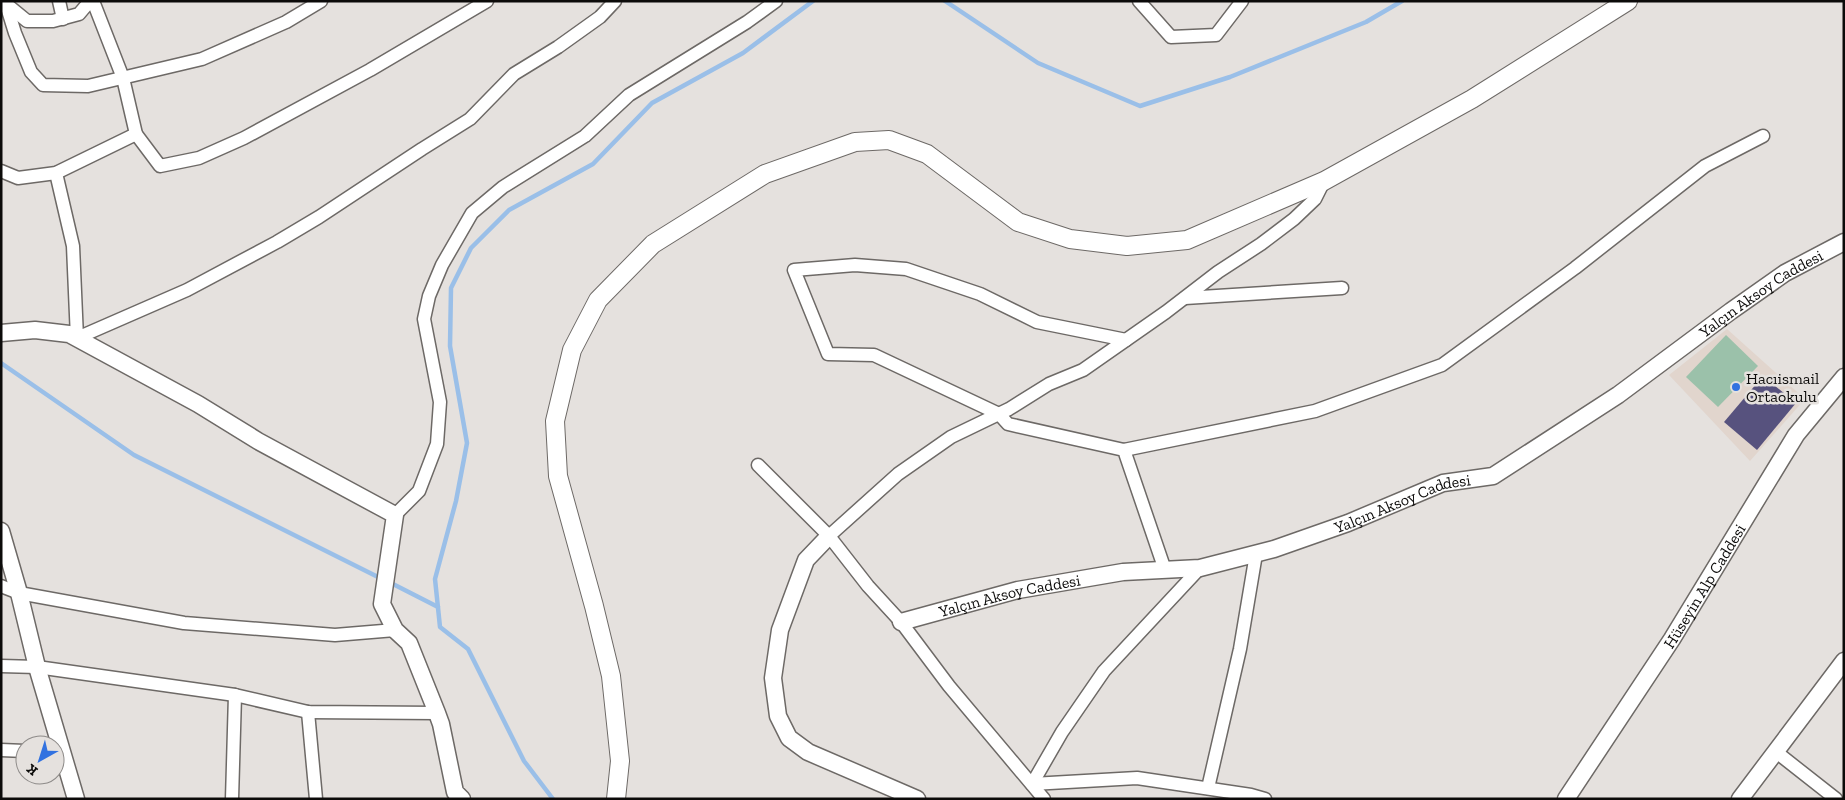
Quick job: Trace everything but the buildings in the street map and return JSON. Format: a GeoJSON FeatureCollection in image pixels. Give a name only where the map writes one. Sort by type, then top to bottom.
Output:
{"type":"FeatureCollection","features":[{"type":"Feature","properties":{"kind":"main road"},"geometry":{"type":"LineString","coordinates":[[616,799],[620,761],[611,676],[558,476],[555,421],[572,350],[598,300],[653,244],[764,174],[855,142],[889,140],[927,154],[1018,222],[1070,239],[1128,246],[1187,240],[1324,181],[1472,99],[1628,1]]}},
{"type":"Feature","properties":{"kind":"street"},"geometry":{"type":"LineString","coordinates":[[59,1],[63,19]]}},
{"type":"Feature","properties":{"kind":"street"},"geometry":{"type":"LineString","coordinates":[[5,3],[27,21],[53,21],[80,14],[92,1],[122,78],[136,134],[160,166],[199,158],[244,138],[370,70],[487,1]]}},
{"type":"Feature","properties":{"kind":"street"},"geometry":{"type":"LineString","coordinates":[[5,3],[30,72],[43,84],[88,86],[202,59],[286,22],[321,1]]}},
{"type":"Feature","properties":{"kind":"street"},"geometry":{"type":"LineString","coordinates":[[77,338],[187,290],[277,242],[319,217],[470,119],[514,74],[558,48],[600,17],[615,1]]}},
{"type":"Feature","properties":{"kind":"street"},"geometry":{"type":"LineString","coordinates":[[462,799],[455,792],[441,724],[409,643],[395,630],[382,604],[395,515],[419,491],[438,444],[440,402],[424,319],[429,296],[442,264],[472,213],[504,187],[585,136],[629,95],[747,22],[776,1]]}},
{"type":"Feature","properties":{"kind":"street"},"geometry":{"type":"LineString","coordinates":[[1139,1],[1171,37],[1216,35],[1242,1]]}},
{"type":"Feature","properties":{"kind":"street"},"geometry":{"type":"LineString","coordinates":[[1,171],[18,178],[56,173],[136,134]]}},
{"type":"Feature","properties":{"kind":"street"},"geometry":{"type":"LineString","coordinates":[[1126,340],[1037,322],[980,294],[906,269],[856,265],[794,270],[828,354],[874,355],[998,414],[1008,424],[1124,450],[1315,411],[1442,365],[1575,268],[1705,166],[1763,136]]}},
{"type":"Feature","properties":{"kind":"street"},"geometry":{"type":"LineString","coordinates":[[56,173],[73,246],[77,338]]}},
{"type":"Feature","properties":{"kind":"street"},"geometry":{"type":"LineString","coordinates":[[917,799],[896,794],[808,752],[789,738],[778,716],[773,678],[780,630],[806,560],[829,536],[898,474],[951,437],[998,414],[1049,384],[1084,370],[1294,219],[1314,199],[1324,181]]}},
{"type":"Feature","properties":{"kind":"street","name":"Yalçın Aksoy Caddesi"},"geometry":{"type":"LineString","coordinates":[[901,622],[1018,590],[1123,572],[1200,568],[1274,549],[1348,523],[1443,483],[1493,476],[1618,395],[1785,273],[1844,242]]}},
{"type":"Feature","properties":{"kind":"street"},"geometry":{"type":"LineString","coordinates":[[1185,298],[1342,288]]}},
{"type":"Feature","properties":{"kind":"street"},"geometry":{"type":"LineString","coordinates":[[1,333],[35,330],[69,334],[198,404],[258,441],[395,515]]}},
{"type":"Feature","properties":{"kind":"street","name":"Hüseyin Alp Caddesi"},"geometry":{"type":"LineString","coordinates":[[1566,799],[1672,638],[1796,435],[1838,397],[1844,377]]}},
{"type":"Feature","properties":{"kind":"street"},"geometry":{"type":"LineString","coordinates":[[1124,450],[1165,570]]}},
{"type":"Feature","properties":{"kind":"street"},"geometry":{"type":"LineString","coordinates":[[758,465],[829,536],[868,586],[901,622],[949,686],[1044,799]]}},
{"type":"Feature","properties":{"kind":"street"},"geometry":{"type":"LineString","coordinates":[[1,531],[19,593],[54,735]]}},
{"type":"Feature","properties":{"kind":"street"},"geometry":{"type":"LineString","coordinates":[[1208,788],[1240,649],[1256,554]]}},
{"type":"Feature","properties":{"kind":"street"},"geometry":{"type":"LineString","coordinates":[[1032,784],[1062,732],[1104,672],[1200,568]]}},
{"type":"Feature","properties":{"kind":"street"},"geometry":{"type":"LineString","coordinates":[[1,586],[19,593],[184,623],[335,635],[395,630]]}},
{"type":"Feature","properties":{"kind":"street"},"geometry":{"type":"LineString","coordinates":[[1740,799],[1844,661]]}},
{"type":"Feature","properties":{"kind":"street"},"geometry":{"type":"LineString","coordinates":[[1,666],[37,667],[235,694],[308,712],[437,713]]}},
{"type":"Feature","properties":{"kind":"street"},"geometry":{"type":"LineString","coordinates":[[232,799],[235,694]]}},
{"type":"Feature","properties":{"kind":"street"},"geometry":{"type":"LineString","coordinates":[[308,712],[316,799]]}},
{"type":"Feature","properties":{"kind":"street"},"geometry":{"type":"LineString","coordinates":[[1,750],[15,751]]}},
{"type":"Feature","properties":{"kind":"street"},"geometry":{"type":"LineString","coordinates":[[1775,751],[1836,799]]}},
{"type":"Feature","properties":{"kind":"street"},"geometry":{"type":"LineString","coordinates":[[65,769],[76,799]]}},
{"type":"Feature","properties":{"kind":"street"},"geometry":{"type":"LineString","coordinates":[[1032,784],[1137,778],[1251,795],[1265,799]]}},
{"type":"Feature","properties":{"kind":"shaded area","name":"Hacıismail Ortaokulu"},"geometry":{"type":"Polygon","coordinates":[[[1727,329],[1805,399],[1750,461],[1669,375],[1727,329]]]}},
{"type":"Feature","properties":{"kind":"green space"},"geometry":{"type":"Polygon","coordinates":[[[1726,335],[1758,366],[1718,407],[1686,377],[1726,335]]]}},
{"type":"Feature","properties":{"kind":"waterway"},"geometry":{"type":"LineString","coordinates":[[553,799],[524,761],[468,649],[440,627],[435,579],[456,501],[467,443],[450,346],[451,288],[471,248],[509,210],[593,164],[652,103],[743,53],[813,1]]}},
{"type":"Feature","properties":{"kind":"waterway"},"geometry":{"type":"LineString","coordinates":[[945,1],[1038,63],[1140,106],[1230,77],[1366,22],[1402,1]]}},
{"type":"Feature","properties":{"kind":"waterway"},"geometry":{"type":"LineString","coordinates":[[1,363],[134,455],[382,579]]}},
{"type":"Feature","properties":{"kind":"waterway"},"geometry":{"type":"LineString","coordinates":[[389,582],[438,607]]}},
{"type":"Feature","properties":{"kind":"place","name":"Hacıismail Ortaokulu"},"geometry":{"type":"Point","coordinates":[1736,387]}}]}
